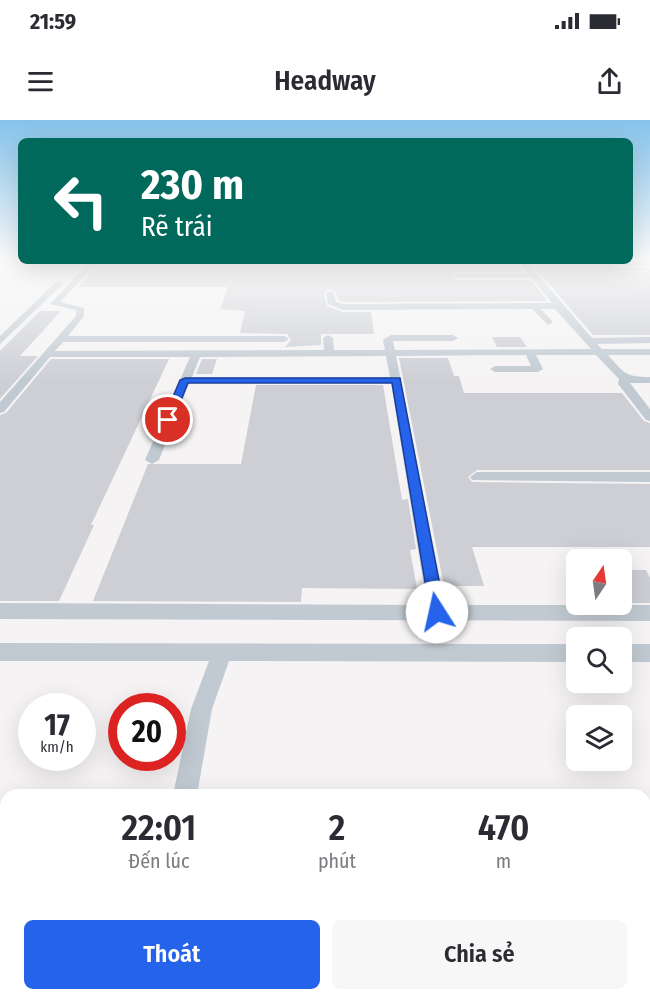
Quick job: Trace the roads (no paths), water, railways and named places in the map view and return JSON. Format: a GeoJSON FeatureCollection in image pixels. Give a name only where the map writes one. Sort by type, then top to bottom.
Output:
{"type":"FeatureCollection","features":[{"type":"Feature","properties":{"kind":"street"},"geometry":{"type":"LineString","coordinates":[[0,341],[42,300]]}},
{"type":"Feature","properties":{"kind":"street"},"geometry":{"type":"LineString","coordinates":[[0,410],[82,310],[58,306],[55,302],[57,300]]}},
{"type":"Feature","properties":{"kind":"street"},"geometry":{"type":"LineString","coordinates":[[331,300],[332,304],[343,307],[558,307]]}},
{"type":"Feature","properties":{"kind":"street"},"geometry":{"type":"LineString","coordinates":[[556,300],[559,304],[558,307],[624,379],[624,384],[650,417]]}},
{"type":"Feature","properties":{"kind":"street"},"geometry":{"type":"LineString","coordinates":[[535,307],[548,322]]}},
{"type":"Feature","properties":{"kind":"street"},"geometry":{"type":"LineString","coordinates":[[328,338],[329,353]]}},
{"type":"Feature","properties":{"kind":"street"},"geometry":{"type":"LineString","coordinates":[[437,612],[388,340],[391,338],[453,338]]}},
{"type":"Feature","properties":{"kind":"street"},"geometry":{"type":"LineString","coordinates":[[60,339],[284,339]]}},
{"type":"Feature","properties":{"kind":"street"},"geometry":{"type":"LineString","coordinates":[[267,353],[269,339]]}},
{"type":"Feature","properties":{"kind":"street"},"geometry":{"type":"LineString","coordinates":[[590,341],[650,340]]}},
{"type":"Feature","properties":{"kind":"street"},"geometry":{"type":"LineString","coordinates":[[602,356],[650,352]]}},
{"type":"Feature","properties":{"kind":"street"},"geometry":{"type":"LineString","coordinates":[[46,354],[530,353],[650,359]]}},
{"type":"Feature","properties":{"kind":"street"},"geometry":{"type":"LineString","coordinates":[[495,369],[538,369],[530,353]]}},
{"type":"Feature","properties":{"kind":"street"},"geometry":{"type":"LineString","coordinates":[[152,460],[196,354]]}},
{"type":"Feature","properties":{"kind":"street"},"geometry":{"type":"LineString","coordinates":[[624,379],[650,381]]}},
{"type":"Feature","properties":{"kind":"street"},"geometry":{"type":"LineString","coordinates":[[185,380],[396,380]]}},
{"type":"Feature","properties":{"kind":"street"},"geometry":{"type":"LineString","coordinates":[[477,477],[650,477]]}},
{"type":"Feature","properties":{"kind":"street"},"geometry":{"type":"LineString","coordinates":[[0,611],[650,613]]}},
{"type":"Feature","properties":{"kind":"street"},"geometry":{"type":"LineString","coordinates":[[0,652],[566,653]]}},
{"type":"Feature","properties":{"kind":"street"},"geometry":{"type":"LineString","coordinates":[[186,789],[195,732],[206,693],[218,670],[221,653]]}},
{"type":"Feature","properties":{"kind":"street"},"geometry":{"type":"LineString","coordinates":[[632,653],[650,653]]}}]}
